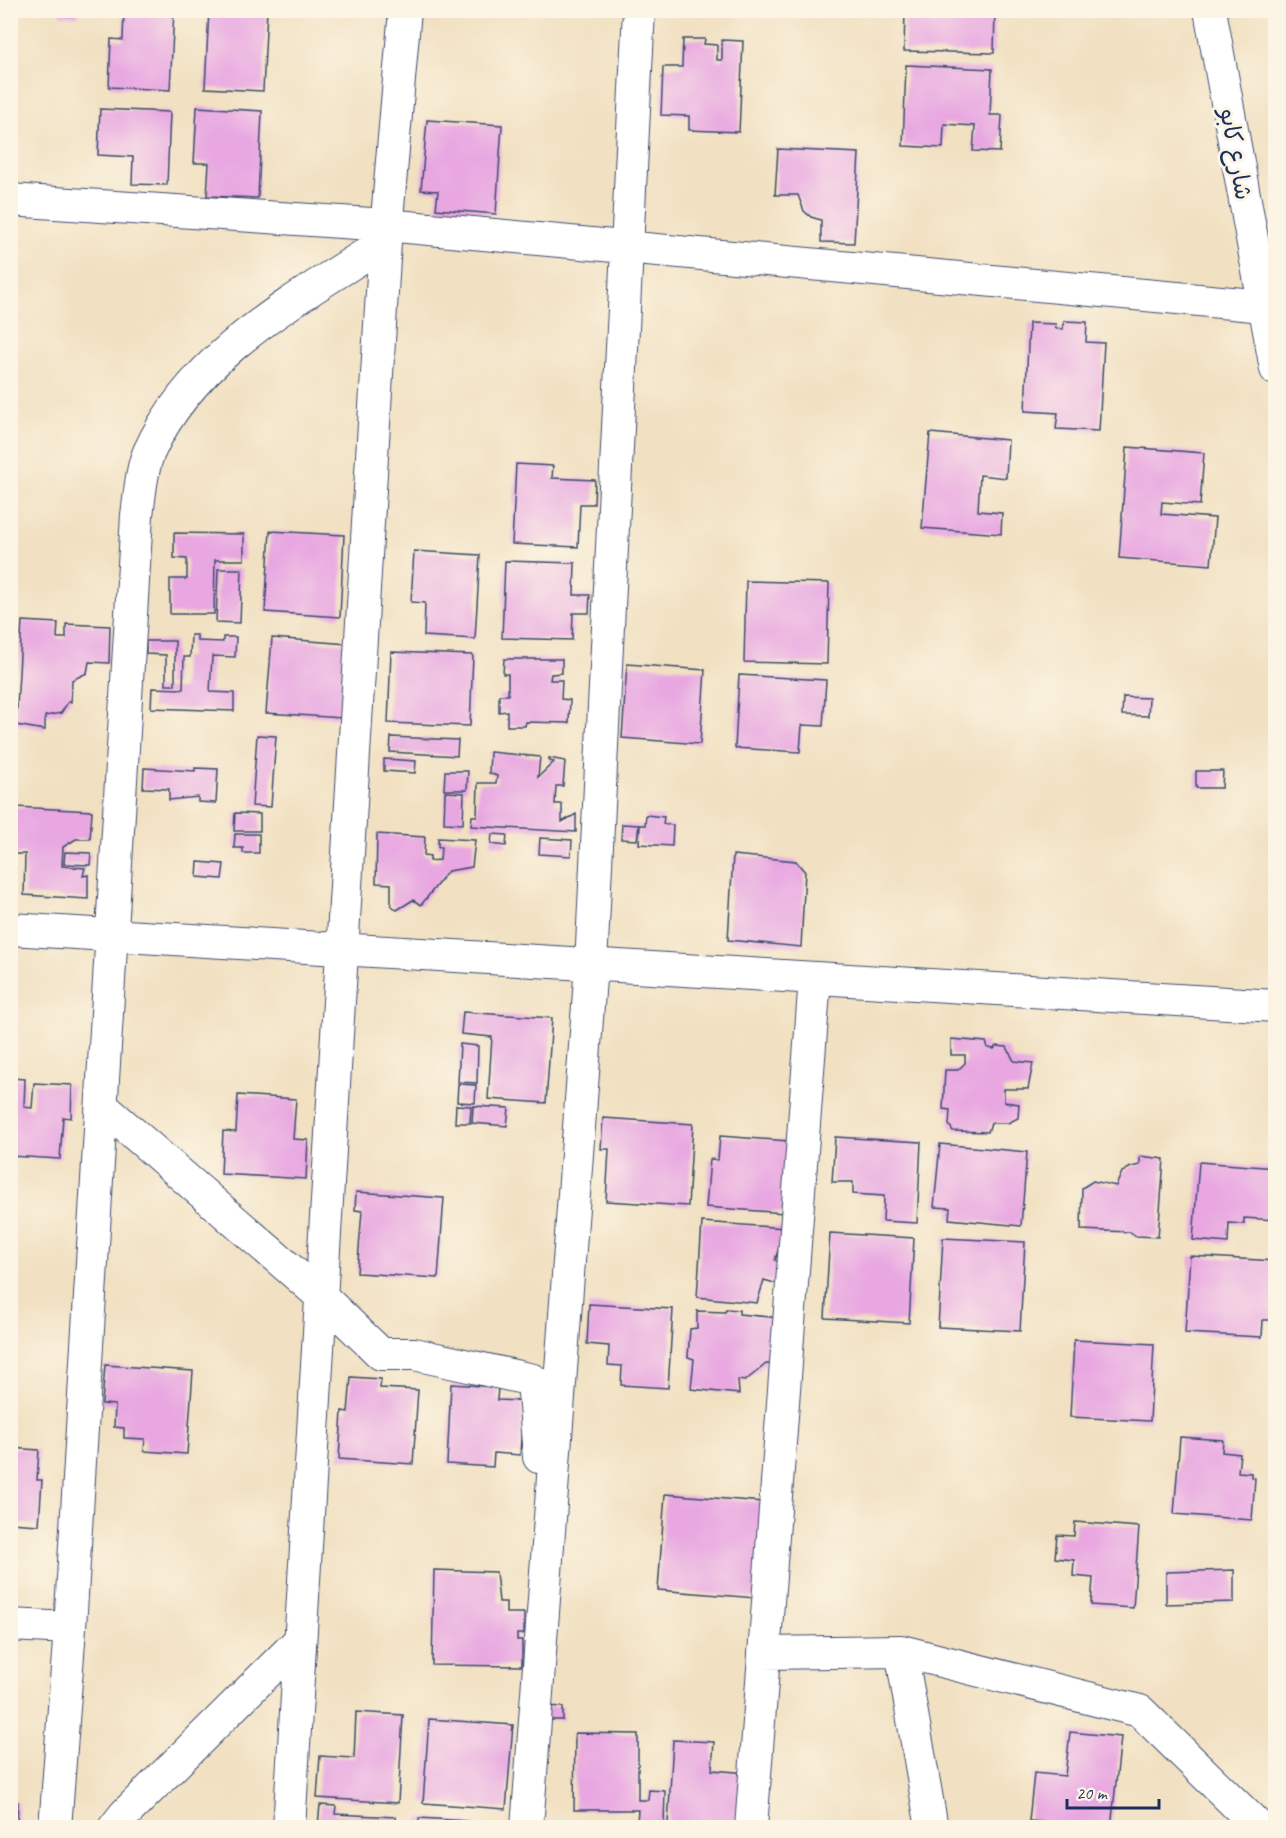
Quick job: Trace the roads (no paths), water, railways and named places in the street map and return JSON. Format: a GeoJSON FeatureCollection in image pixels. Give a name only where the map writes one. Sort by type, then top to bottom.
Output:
{"type":"FeatureCollection","features":[{"type":"Feature","properties":{"kind":"street"},"geometry":{"type":"LineString","coordinates":[[289,1827],[386,233],[405,10]]}},
{"type":"Feature","properties":{"kind":"street"},"geometry":{"type":"LineString","coordinates":[[527,1827],[591,965],[639,10]]}},
{"type":"Feature","properties":{"kind":"street","name":"شارع كابو"},"geometry":{"type":"LineString","coordinates":[[1210,10],[1275,369]]}},
{"type":"Feature","properties":{"kind":"street"},"geometry":{"type":"LineString","coordinates":[[10,200],[386,233],[627,247],[1264,306]]}},
{"type":"Feature","properties":{"kind":"street"},"geometry":{"type":"LineString","coordinates":[[55,1827],[70,1628],[136,514],[148,453],[174,409],[207,370],[245,334],[386,233]]}},
{"type":"Feature","properties":{"kind":"street"},"geometry":{"type":"LineString","coordinates":[[10,929],[1275,1006]]}},
{"type":"Feature","properties":{"kind":"street"},"geometry":{"type":"LineString","coordinates":[[751,1827],[815,978]]}},
{"type":"Feature","properties":{"kind":"street"},"geometry":{"type":"LineString","coordinates":[[102,1106],[322,1297],[381,1354],[414,1354],[533,1380],[548,1551]]}},
{"type":"Feature","properties":{"kind":"street"},"geometry":{"type":"LineString","coordinates":[[10,1624],[70,1628]]}},
{"type":"Feature","properties":{"kind":"street"},"geometry":{"type":"LineString","coordinates":[[114,1827],[300,1640]]}},
{"type":"Feature","properties":{"kind":"street"},"geometry":{"type":"LineString","coordinates":[[764,1653],[901,1651],[1140,1711],[1260,1827]]}},
{"type":"Feature","properties":{"kind":"street"},"geometry":{"type":"LineString","coordinates":[[901,1651],[932,1827]]}}]}
